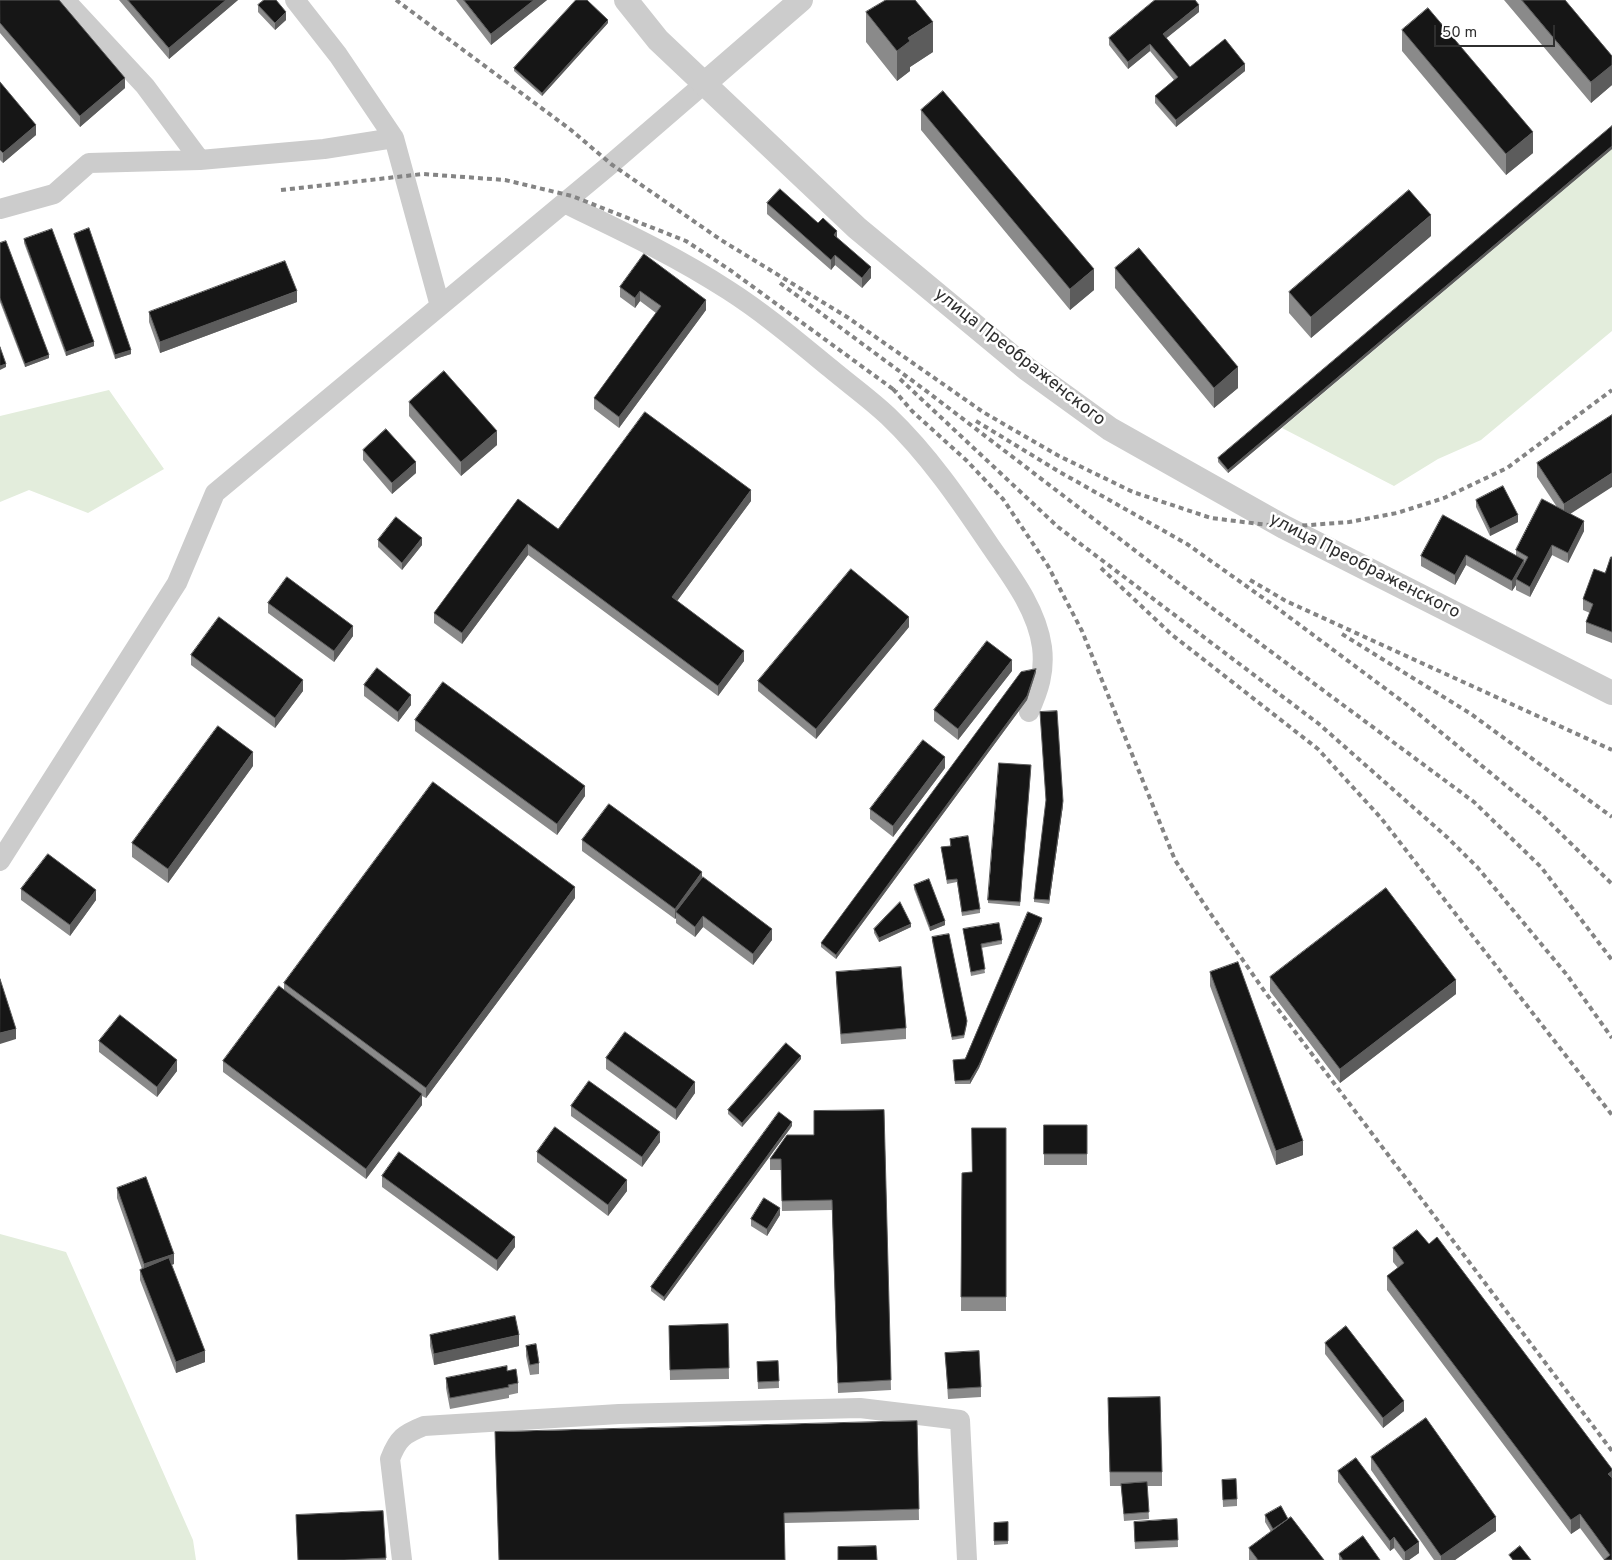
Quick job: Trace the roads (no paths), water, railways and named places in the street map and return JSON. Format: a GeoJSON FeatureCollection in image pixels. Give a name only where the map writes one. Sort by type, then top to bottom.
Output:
{"type":"FeatureCollection","features":[{"type":"Feature","properties":{"kind":"street"},"geometry":{"type":"LineString","coordinates":[[65,0],[144,86],[200,160]]}},
{"type":"Feature","properties":{"kind":"street"},"geometry":{"type":"LineString","coordinates":[[294,0],[338,55],[394,138],[440,306]]}},
{"type":"Feature","properties":{"kind":"street","name":"улица Преображенского"},"geometry":{"type":"LineString","coordinates":[[626,0],[658,40],[857,228],[1027,369],[1110,429],[1284,527],[1612,693]]}},
{"type":"Feature","properties":{"kind":"street"},"geometry":{"type":"LineString","coordinates":[[0,861],[177,583],[215,493],[564,203],[801,0]]}},
{"type":"Feature","properties":{"kind":"street"},"geometry":{"type":"LineString","coordinates":[[0,209],[54,194],[89,162],[200,160],[324,149],[394,138]]}},
{"type":"Feature","properties":{"kind":"street"},"geometry":{"type":"LineString","coordinates":[[564,203],[665,251],[729,290],[793,338],[888,416],[932,465],[970,516],[1008,572],[1036,620],[1042,647],[1043,674],[1039,690],[1029,712]]}},
{"type":"Feature","properties":{"kind":"street"},"geometry":{"type":"LineString","coordinates":[[402,1560],[390,1459],[396,1444],[406,1434],[424,1426],[620,1414],[860,1408],[960,1420],[967,1560]]}},
{"type":"Feature","properties":{"kind":"railway"},"geometry":{"type":"LineString","coordinates":[[396,0],[571,130],[611,164],[721,240],[847,317],[983,412],[1059,456],[1133,492],[1211,518],[1284,527],[1349,522],[1397,513],[1444,498],[1507,468],[1612,390]]}},
{"type":"Feature","properties":{"kind":"railway"},"geometry":{"type":"LineString","coordinates":[[281,190],[423,174],[505,180],[572,196],[686,241],[730,270],[897,392]]}},
{"type":"Feature","properties":{"kind":"railway"},"geometry":{"type":"LineString","coordinates":[[780,283],[929,393],[1150,562],[1474,802],[1541,867],[1612,960]]}},
{"type":"Feature","properties":{"kind":"railway"},"geometry":{"type":"LineString","coordinates":[[900,379],[1058,527],[1319,724],[1448,838],[1478,868],[1567,975],[1612,1038]]}},
{"type":"Feature","properties":{"kind":"railway"},"geometry":{"type":"LineString","coordinates":[[893,389],[912,411],[967,461],[1003,499],[1048,566],[1082,631],[1175,860],[1208,910],[1265,992],[1612,1451]]}},
{"type":"Feature","properties":{"kind":"railway"},"geometry":{"type":"LineString","coordinates":[[976,421],[1058,471],[1187,544],[1273,605],[1410,707],[1542,815],[1612,884]]}},
{"type":"Feature","properties":{"kind":"railway"},"geometry":{"type":"LineString","coordinates":[[1101,568],[1171,634],[1318,749],[1381,818],[1612,1115]]}},
{"type":"Feature","properties":{"kind":"railway"},"geometry":{"type":"LineString","coordinates":[[1250,580],[1286,601],[1612,750]]}},
{"type":"Feature","properties":{"kind":"railway"},"geometry":{"type":"LineString","coordinates":[[1342,634],[1471,714],[1612,817]]}}]}
